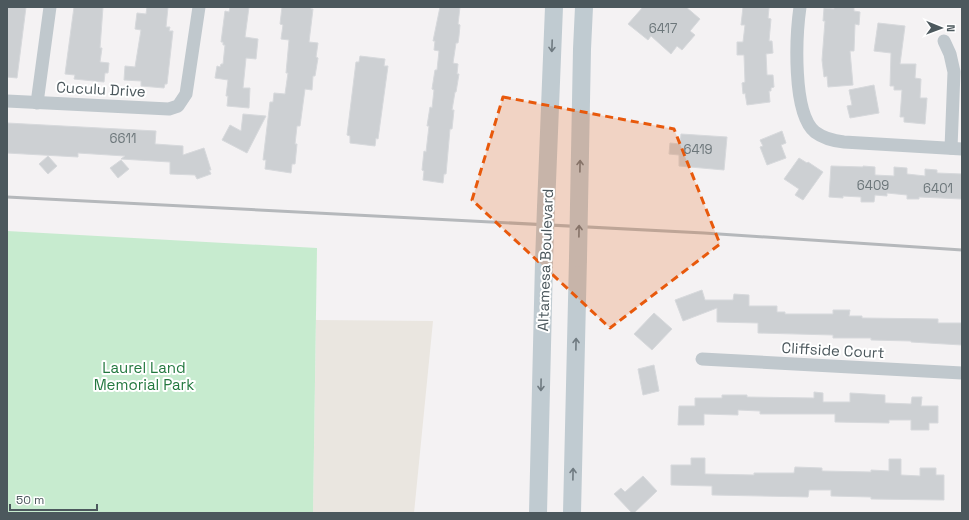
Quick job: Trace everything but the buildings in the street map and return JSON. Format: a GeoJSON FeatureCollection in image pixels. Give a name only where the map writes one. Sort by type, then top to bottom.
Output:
{"type":"FeatureCollection","features":[{"type":"Feature","properties":{"kind":"main road","name":"Altamesa Boulevard"},"geometry":{"type":"LineString","coordinates":[[538,513],[544,262],[554,7]]}},
{"type":"Feature","properties":{"kind":"main road"},"geometry":{"type":"LineString","coordinates":[[572,513],[584,7]]}},
{"type":"Feature","properties":{"kind":"street"},"geometry":{"type":"LineString","coordinates":[[37,103],[50,7]]}},
{"type":"Feature","properties":{"kind":"street","name":"Cuculu Drive"},"geometry":{"type":"LineString","coordinates":[[7,101],[169,109],[178,106],[186,94],[199,7]]}},
{"type":"Feature","properties":{"kind":"street"},"geometry":{"type":"LineString","coordinates":[[800,7],[797,27],[798,88],[809,125],[816,132],[832,140],[957,149],[954,72],[950,54],[944,41]]}},
{"type":"Feature","properties":{"kind":"street","name":"Cliffside Court"},"geometry":{"type":"LineString","coordinates":[[702,359],[962,373]]}},
{"type":"Feature","properties":{"kind":"highlighted area"},"geometry":{"type":"Polygon","coordinates":[[[503,97],[674,129],[720,244],[610,328],[472,200],[503,97]]]}},
{"type":"Feature","properties":{"kind":"shaded area"},"geometry":{"type":"Polygon","coordinates":[[[316,320],[433,321],[414,513],[313,513],[316,320]]]}},
{"type":"Feature","properties":{"kind":"green space","name":"Laurel Land Memorial Park"},"geometry":{"type":"Polygon","coordinates":[[[7,231],[317,248],[313,513],[7,513],[7,231]]]}},
{"type":"Feature","properties":{"kind":"railway"},"geometry":{"type":"LineString","coordinates":[[7,197],[704,233],[962,250]]}}]}
